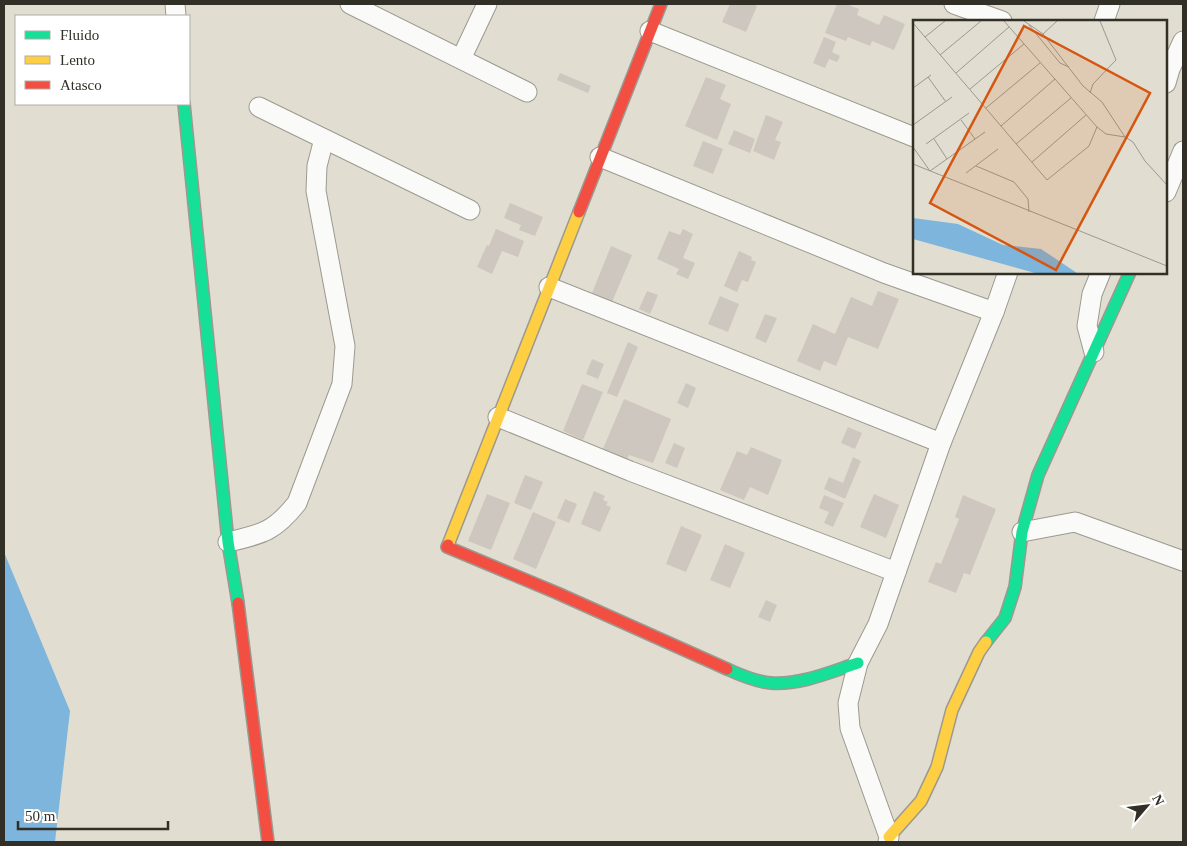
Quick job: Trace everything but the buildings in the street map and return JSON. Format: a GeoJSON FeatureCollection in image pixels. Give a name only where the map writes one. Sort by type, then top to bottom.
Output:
{"type":"FeatureCollection","features":[{"type":"Feature","properties":{"kind":"street"},"geometry":{"type":"LineString","coordinates":[[350,4],[527,92]]}},
{"type":"Feature","properties":{"kind":"street"},"geometry":{"type":"LineString","coordinates":[[461,59],[487,4]]}},
{"type":"Feature","properties":{"kind":"street"},"geometry":{"type":"LineString","coordinates":[[661,4],[447,547],[557,593],[740,675],[771,683],[808,680],[858,663]]}},
{"type":"Feature","properties":{"kind":"street"},"geometry":{"type":"LineString","coordinates":[[954,4],[999,20]]}},
{"type":"Feature","properties":{"kind":"street"},"geometry":{"type":"LineString","coordinates":[[1104,20],[1110,4]]}},
{"type":"Feature","properties":{"kind":"street"},"geometry":{"type":"LineString","coordinates":[[650,31],[913,137]]}},
{"type":"Feature","properties":{"kind":"street"},"geometry":{"type":"LineString","coordinates":[[1167,79],[1170,68],[1183,41]]}},
{"type":"Feature","properties":{"kind":"street"},"geometry":{"type":"LineString","coordinates":[[184,105],[228,542],[243,633],[268,842]]}},
{"type":"Feature","properties":{"kind":"street"},"geometry":{"type":"LineString","coordinates":[[258,107],[470,210]]}},
{"type":"Feature","properties":{"kind":"street"},"geometry":{"type":"LineString","coordinates":[[228,542],[261,534],[286,517],[297,503],[342,384],[345,346],[316,191],[316,166],[324,139]]}},
{"type":"Feature","properties":{"kind":"street"},"geometry":{"type":"LineString","coordinates":[[1167,190],[1183,151]]}},
{"type":"Feature","properties":{"kind":"street"},"geometry":{"type":"LineString","coordinates":[[600,157],[884,273],[994,312]]}},
{"type":"Feature","properties":{"kind":"street"},"geometry":{"type":"LineString","coordinates":[[888,840],[850,728],[848,703],[858,663],[878,624],[940,443],[994,312],[1007,274]]}},
{"type":"Feature","properties":{"kind":"street"},"geometry":{"type":"LineString","coordinates":[[1094,352],[1087,326],[1092,294],[1100,274]]}},
{"type":"Feature","properties":{"kind":"street"},"geometry":{"type":"LineString","coordinates":[[888,840],[920,801],[938,767],[952,710],[979,652],[1005,618],[1015,587],[1022,532],[1038,475],[1129,274]]}},
{"type":"Feature","properties":{"kind":"street"},"geometry":{"type":"LineString","coordinates":[[549,287],[940,443]]}},
{"type":"Feature","properties":{"kind":"street"},"geometry":{"type":"LineString","coordinates":[[498,417],[630,471],[896,572]]}},
{"type":"Feature","properties":{"kind":"street"},"geometry":{"type":"LineString","coordinates":[[1022,532],[1075,522],[1183,561]]}},
{"type":"Feature","properties":{"kind":"water"},"geometry":{"type":"Polygon","coordinates":[[[4,552],[70,711],[55,842],[4,842],[4,552]]]}},
{"type":"Feature","properties":{"kind":"traffic: fast"},"geometry":{"type":"LineString","coordinates":[[184,105],[228,542],[238,603]]}},
{"type":"Feature","properties":{"kind":"traffic: fast"},"geometry":{"type":"LineString","coordinates":[[986,642],[1005,618],[1015,587],[1022,532],[1038,475],[1129,274]]}},
{"type":"Feature","properties":{"kind":"traffic: fast"},"geometry":{"type":"LineString","coordinates":[[727,669],[760,681],[782,683],[815,677],[858,663]]}},
{"type":"Feature","properties":{"kind":"traffic: slow"},"geometry":{"type":"LineString","coordinates":[[448,545],[579,212]]}},
{"type":"Feature","properties":{"kind":"traffic: slow"},"geometry":{"type":"LineString","coordinates":[[889,837],[921,801],[937,767],[952,710],[979,652],[986,642]]}},
{"type":"Feature","properties":{"kind":"traffic: jam"},"geometry":{"type":"LineString","coordinates":[[579,212],[661,4]]}},
{"type":"Feature","properties":{"kind":"traffic: jam"},"geometry":{"type":"LineString","coordinates":[[448,545],[447,547],[557,593],[727,669]]}},
{"type":"Feature","properties":{"kind":"traffic: jam"},"geometry":{"type":"LineString","coordinates":[[238,603],[268,842]]}}]}
